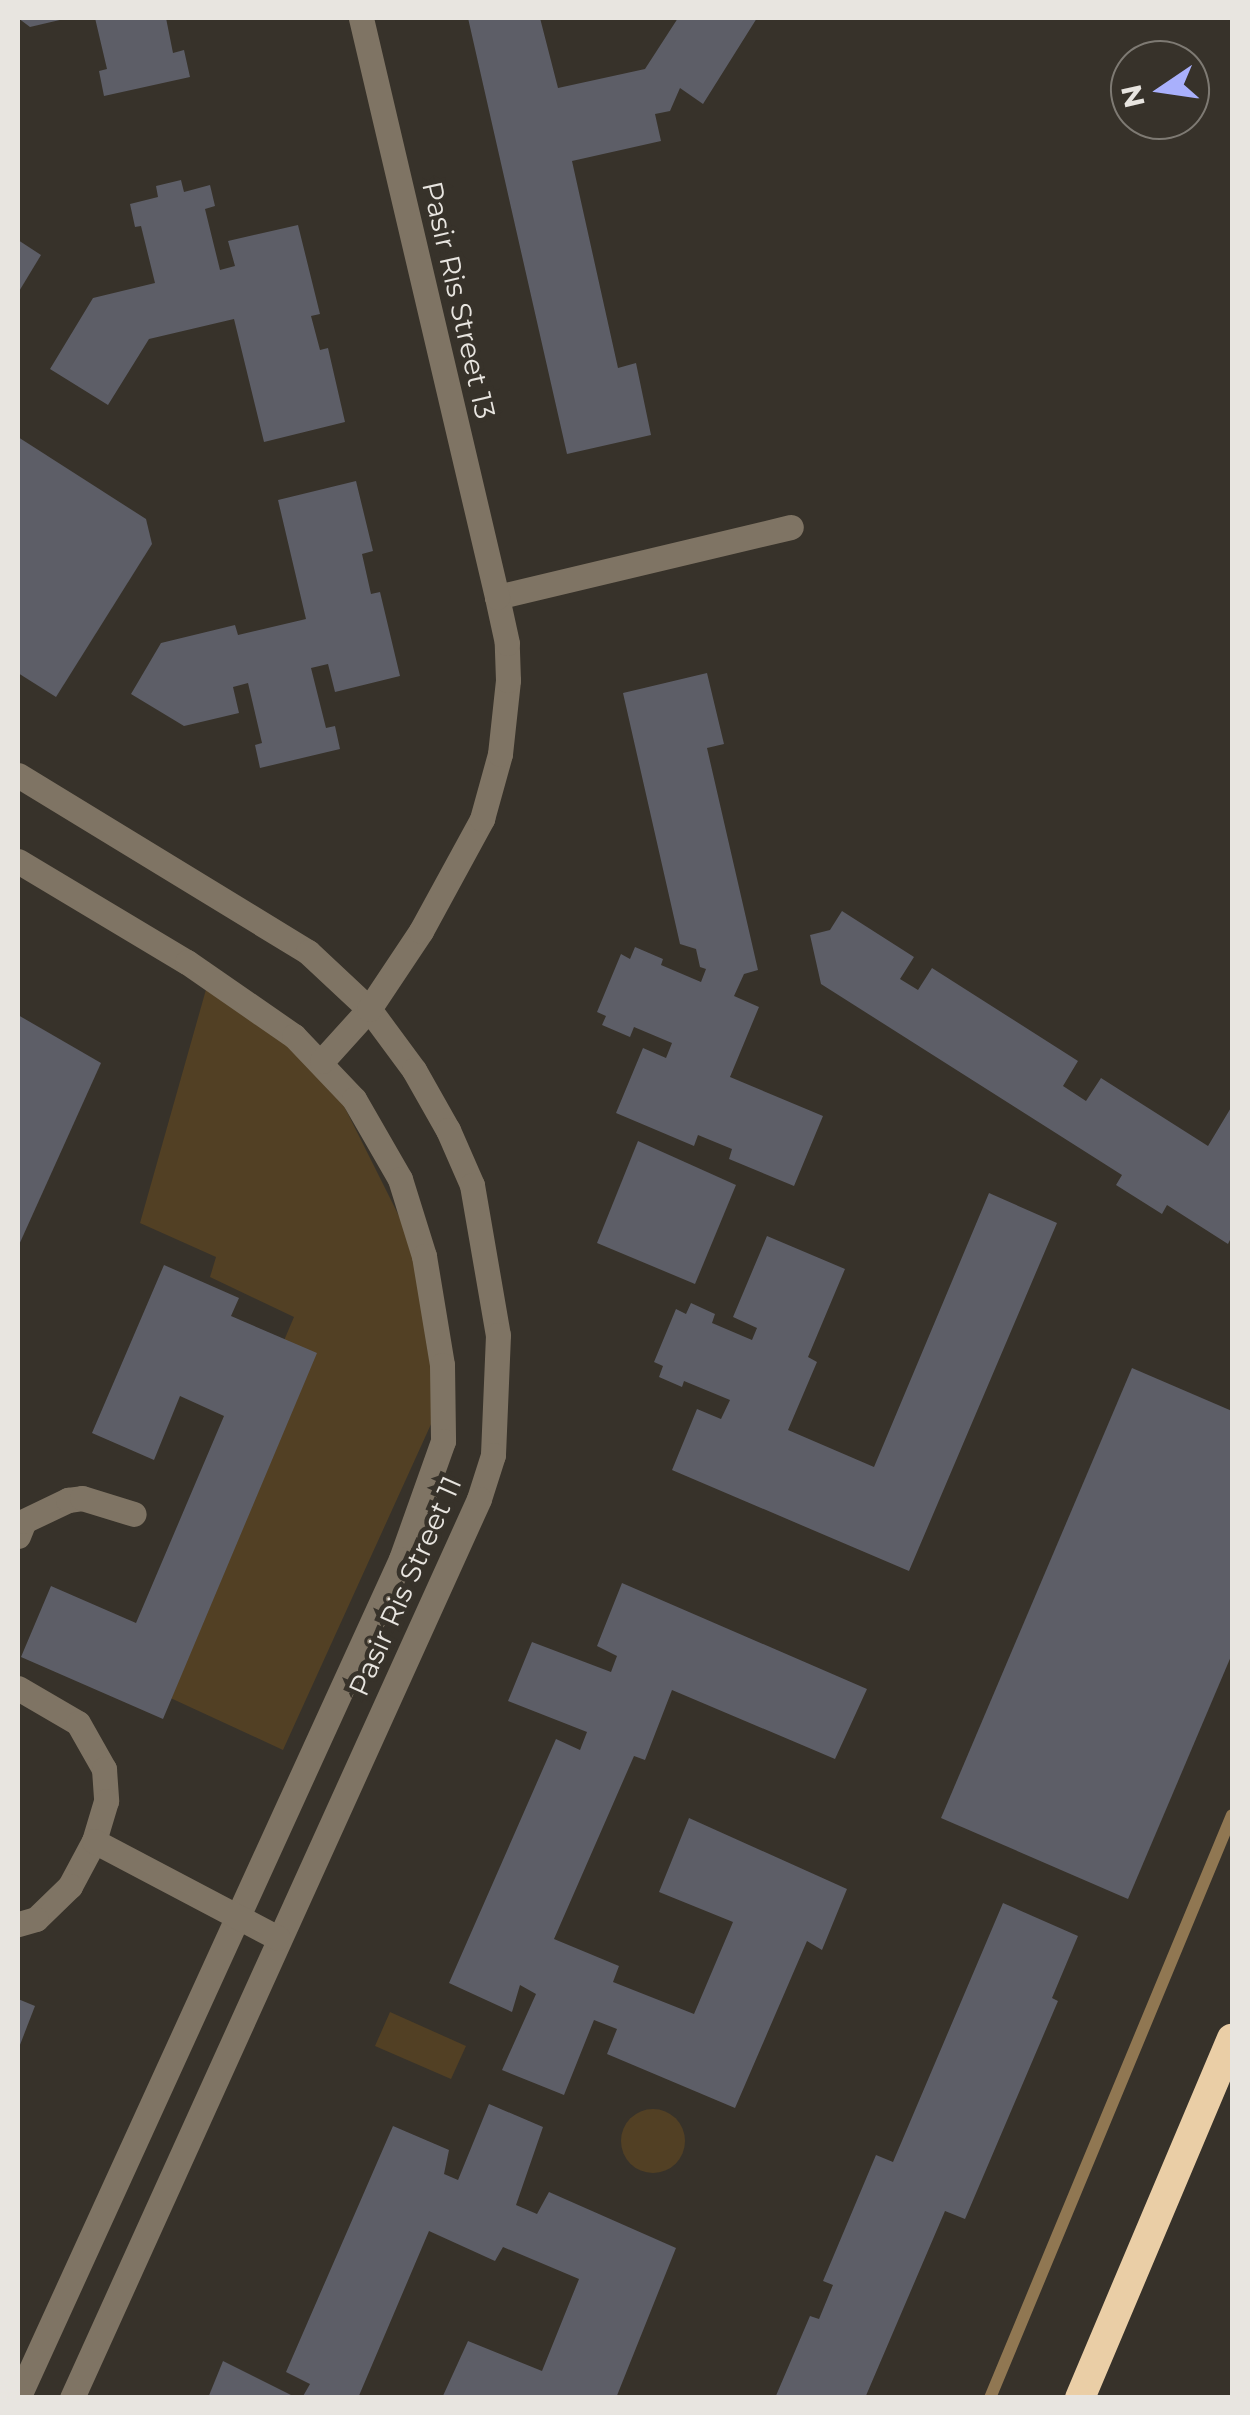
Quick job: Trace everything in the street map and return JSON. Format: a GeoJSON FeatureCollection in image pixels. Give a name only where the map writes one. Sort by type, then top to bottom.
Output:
{"type":"FeatureCollection","features":[{"type":"Feature","properties":{"kind":"highway"},"geometry":{"type":"LineString","coordinates":[[1080,2398],[1232,2040]]}},
{"type":"Feature","properties":{"kind":"street","name":"Pasir Ris Street 13"},"geometry":{"type":"LineString","coordinates":[[322,1061],[369,1009],[421,931],[482,819],[500,754],[508,680],[507,643],[497,597],[362,18]]}},
{"type":"Feature","properties":{"kind":"street"},"geometry":{"type":"LineString","coordinates":[[497,597],[791,527]]}},
{"type":"Feature","properties":{"kind":"street","name":"Pasir Ris Street 11"},"geometry":{"type":"LineString","coordinates":[[18,775],[308,952],[369,1009],[414,1070],[448,1130],[472,1185],[498,1335],[492,1455],[480,1499],[72,2398]]}},
{"type":"Feature","properties":{"kind":"street","name":"Pasir Ris Street 11"},"geometry":{"type":"LineString","coordinates":[[18,862],[188,962],[322,1061],[354,1099],[400,1179],[424,1256],[442,1365],[444,1442],[401,1558],[234,1916],[18,2398]]}},
{"type":"Feature","properties":{"kind":"street"},"geometry":{"type":"LineString","coordinates":[[20,1525],[82,1498],[134,1514]]}},
{"type":"Feature","properties":{"kind":"street"},"geometry":{"type":"LineString","coordinates":[[18,1688],[78,1723],[104,1769],[106,1801],[94,1841],[54,1905],[36,1919],[18,1924]]}},
{"type":"Feature","properties":{"kind":"street"},"geometry":{"type":"LineString","coordinates":[[94,1841],[278,1938]]}},
{"type":"Feature","properties":{"kind":"shaded area"},"geometry":{"type":"Polygon","coordinates":[[[207,986],[323,1064],[420,1258],[437,1365],[432,1422],[283,1750],[138,1683],[294,1317],[210,1277],[216,1257],[140,1223],[207,986]]]}},
{"type":"Feature","properties":{"kind":"shaded area"},"geometry":{"type":"Polygon","coordinates":[[[390,2012],[466,2046],[451,2079],[375,2046],[390,2012]]]}},
{"type":"Feature","properties":{"kind":"shaded area"},"geometry":{"type":"Polygon","coordinates":[[[653,2109],[676,2118],[685,2141],[676,2164],[653,2173],[630,2164],[621,2141],[630,2118],[653,2109]]]}},
{"type":"Feature","properties":{"kind":"building"},"geometry":{"type":"Polygon","coordinates":[[[18,18],[64,18],[64,19],[30,27],[18,18]]]}},
{"type":"Feature","properties":{"kind":"building"},"geometry":{"type":"Polygon","coordinates":[[[95,18],[166,18],[173,53],[184,50],[190,77],[104,96],[99,71],[107,69],[95,18]]]}},
{"type":"Feature","properties":{"kind":"building"},"geometry":{"type":"Polygon","coordinates":[[[468,18],[540,18],[558,88],[645,69],[678,18],[757,18],[703,104],[680,88],[670,111],[655,114],[661,141],[572,161],[618,368],[636,363],[651,435],[567,454],[468,18]]]}},
{"type":"Feature","properties":{"kind":"building"},"geometry":{"type":"Polygon","coordinates":[[[181,180],[184,192],[210,185],[215,206],[205,209],[220,270],[235,266],[228,241],[298,225],[320,314],[311,316],[320,350],[328,348],[345,422],[264,442],[234,319],[149,339],[108,405],[50,369],[93,298],[155,283],[141,226],[135,227],[130,204],[158,197],[156,186],[181,180]]]}},
{"type":"Feature","properties":{"kind":"building"},"geometry":{"type":"Polygon","coordinates":[[[18,240],[41,255],[18,293],[18,240]]]}},
{"type":"Feature","properties":{"kind":"building"},"geometry":{"type":"Polygon","coordinates":[[[18,437],[146,519],[152,544],[56,697],[18,673],[18,437]]]}},
{"type":"Feature","properties":{"kind":"building"},"geometry":{"type":"Polygon","coordinates":[[[356,481],[373,551],[362,554],[371,594],[380,592],[400,676],[335,692],[328,664],[311,668],[326,728],[335,726],[340,749],[260,768],[255,745],[262,743],[248,683],[233,687],[239,713],[184,726],[131,694],[161,643],[235,625],[238,635],[306,619],[278,500],[356,481]]]}},
{"type":"Feature","properties":{"kind":"building"},"geometry":{"type":"Polygon","coordinates":[[[707,673],[724,744],[707,748],[758,970],[744,974],[734,996],[759,1007],[730,1077],[823,1116],[794,1186],[729,1159],[732,1149],[698,1135],[694,1146],[616,1113],[643,1048],[666,1058],[672,1043],[634,1027],[630,1037],[602,1025],[606,1016],[597,1012],[621,954],[630,959],[635,947],[663,959],[661,965],[701,982],[706,969],[700,967],[696,949],[680,944],[623,693],[707,673]]]}},
{"type":"Feature","properties":{"kind":"building"},"geometry":{"type":"Polygon","coordinates":[[[842,911],[914,957],[900,979],[918,990],[932,968],[1078,1061],[1063,1086],[1086,1101],[1101,1078],[1208,1146],[1232,1106],[1232,1236],[1228,1244],[1167,1205],[1162,1214],[1116,1185],[1122,1175],[821,984],[810,935],[830,930],[842,911]]]}},
{"type":"Feature","properties":{"kind":"building"},"geometry":{"type":"Polygon","coordinates":[[[18,1015],[101,1063],[18,1247],[18,1015]]]}},
{"type":"Feature","properties":{"kind":"building"},"geometry":{"type":"Polygon","coordinates":[[[638,1141],[736,1185],[695,1284],[597,1243],[638,1141]]]}},
{"type":"Feature","properties":{"kind":"building"},"geometry":{"type":"Polygon","coordinates":[[[989,1193],[1057,1223],[909,1571],[672,1470],[697,1409],[721,1419],[730,1400],[684,1381],[682,1387],[659,1377],[663,1366],[654,1362],[676,1309],[686,1314],[691,1303],[715,1314],[712,1323],[752,1340],[757,1328],[733,1317],[767,1236],[845,1269],[808,1357],[817,1362],[788,1430],[874,1467],[989,1193]]]}},
{"type":"Feature","properties":{"kind":"building"},"geometry":{"type":"Polygon","coordinates":[[[164,1265],[239,1298],[231,1316],[317,1353],[163,1719],[21,1657],[51,1586],[136,1623],[224,1416],[180,1396],[154,1460],[92,1433],[164,1265]]]}},
{"type":"Feature","properties":{"kind":"building"},"geometry":{"type":"Polygon","coordinates":[[[1132,1368],[1232,1411],[1232,1654],[1128,1899],[941,1818],[1132,1368]]]}},
{"type":"Feature","properties":{"kind":"building"},"geometry":{"type":"Polygon","coordinates":[[[622,1583],[867,1689],[835,1759],[672,1690],[645,1760],[634,1756],[554,1939],[619,1966],[613,1982],[694,2014],[733,1922],[659,1892],[689,1818],[847,1889],[822,1950],[807,1941],[735,2108],[607,2054],[617,2029],[594,2020],[564,2095],[502,2070],[536,1994],[520,1985],[512,2012],[449,1983],[556,1739],[580,1750],[587,1732],[508,1701],[532,1642],[611,1672],[617,1656],[597,1646],[622,1583]]]}},
{"type":"Feature","properties":{"kind":"building"},"geometry":{"type":"Polygon","coordinates":[[[1003,1903],[1078,1936],[1052,1998],[1058,2001],[965,2219],[945,2211],[865,2398],[775,2398],[810,2316],[819,2319],[833,2285],[823,2281],[876,2155],[893,2162],[1003,1903]]]}},
{"type":"Feature","properties":{"kind":"building"},"geometry":{"type":"Polygon","coordinates":[[[18,1999],[35,2006],[18,2050],[18,1999]]]}},
{"type":"Feature","properties":{"kind":"building"},"geometry":{"type":"Polygon","coordinates":[[[489,2104],[543,2127],[516,2205],[537,2214],[549,2192],[676,2248],[616,2398],[442,2398],[468,2341],[542,2371],[579,2279],[503,2247],[495,2261],[429,2231],[358,2398],[302,2398],[310,2384],[286,2372],[393,2126],[449,2150],[444,2174],[458,2180],[489,2104]]]}},
{"type":"Feature","properties":{"kind":"building"},"geometry":{"type":"Polygon","coordinates":[[[223,2361],[297,2398],[208,2398],[223,2361]]]}},
{"type":"Feature","properties":{"kind":"waterway"},"geometry":{"type":"LineString","coordinates":[[990,2398],[1232,1815]]}}]}
